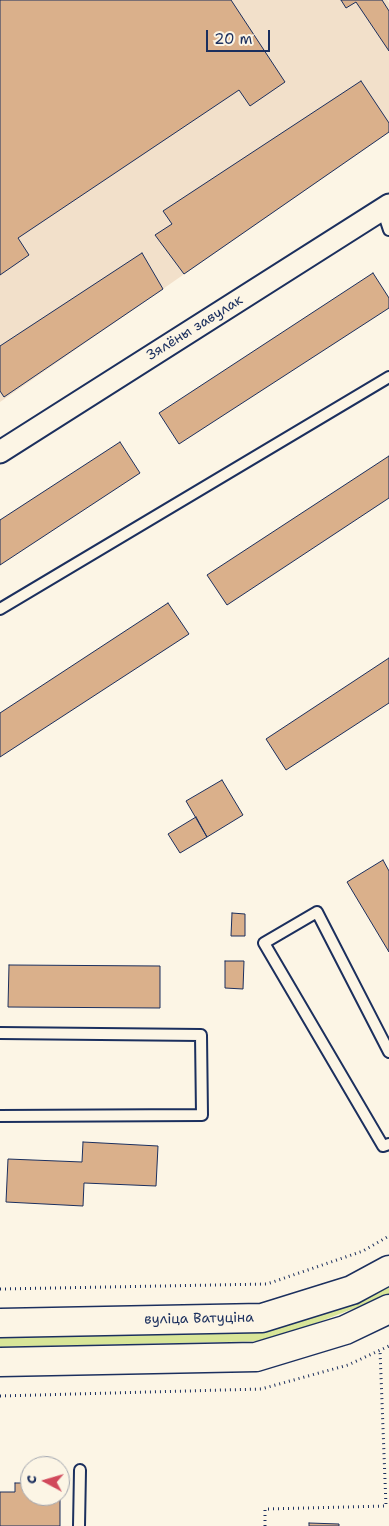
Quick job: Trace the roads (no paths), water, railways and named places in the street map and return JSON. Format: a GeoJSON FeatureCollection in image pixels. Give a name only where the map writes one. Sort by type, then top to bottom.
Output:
{"type":"FeatureCollection","features":[{"type":"Feature","properties":{"kind":"street","name":"Зялёны завулак"},"geometry":{"type":"LineString","coordinates":[[0,452],[386,207]]}},
{"type":"Feature","properties":{"kind":"street","name":"вуліца Ватуціна"},"geometry":{"type":"LineString","coordinates":[[0,1323],[262,1318],[352,1290],[389,1270]]}},
{"type":"Feature","properties":{"kind":"street"},"geometry":{"type":"LineString","coordinates":[[0,1362],[256,1358],[345,1330],[389,1309]]}},
{"type":"Feature","properties":{"kind":"lane"},"geometry":{"type":"LineString","coordinates":[[386,207],[389,230]]}},
{"type":"Feature","properties":{"kind":"lane"},"geometry":{"type":"LineString","coordinates":[[0,609],[389,377]]}},
{"type":"Feature","properties":{"kind":"lane"},"geometry":{"type":"LineString","coordinates":[[389,1052],[317,912],[264,943],[383,1146],[389,1144]]}},
{"type":"Feature","properties":{"kind":"lane"},"geometry":{"type":"LineString","coordinates":[[0,1033],[201,1034],[202,1115],[0,1116]]}},
{"type":"Feature","properties":{"kind":"lane"},"geometry":{"type":"LineString","coordinates":[[79,1526],[80,1470]]}}]}
